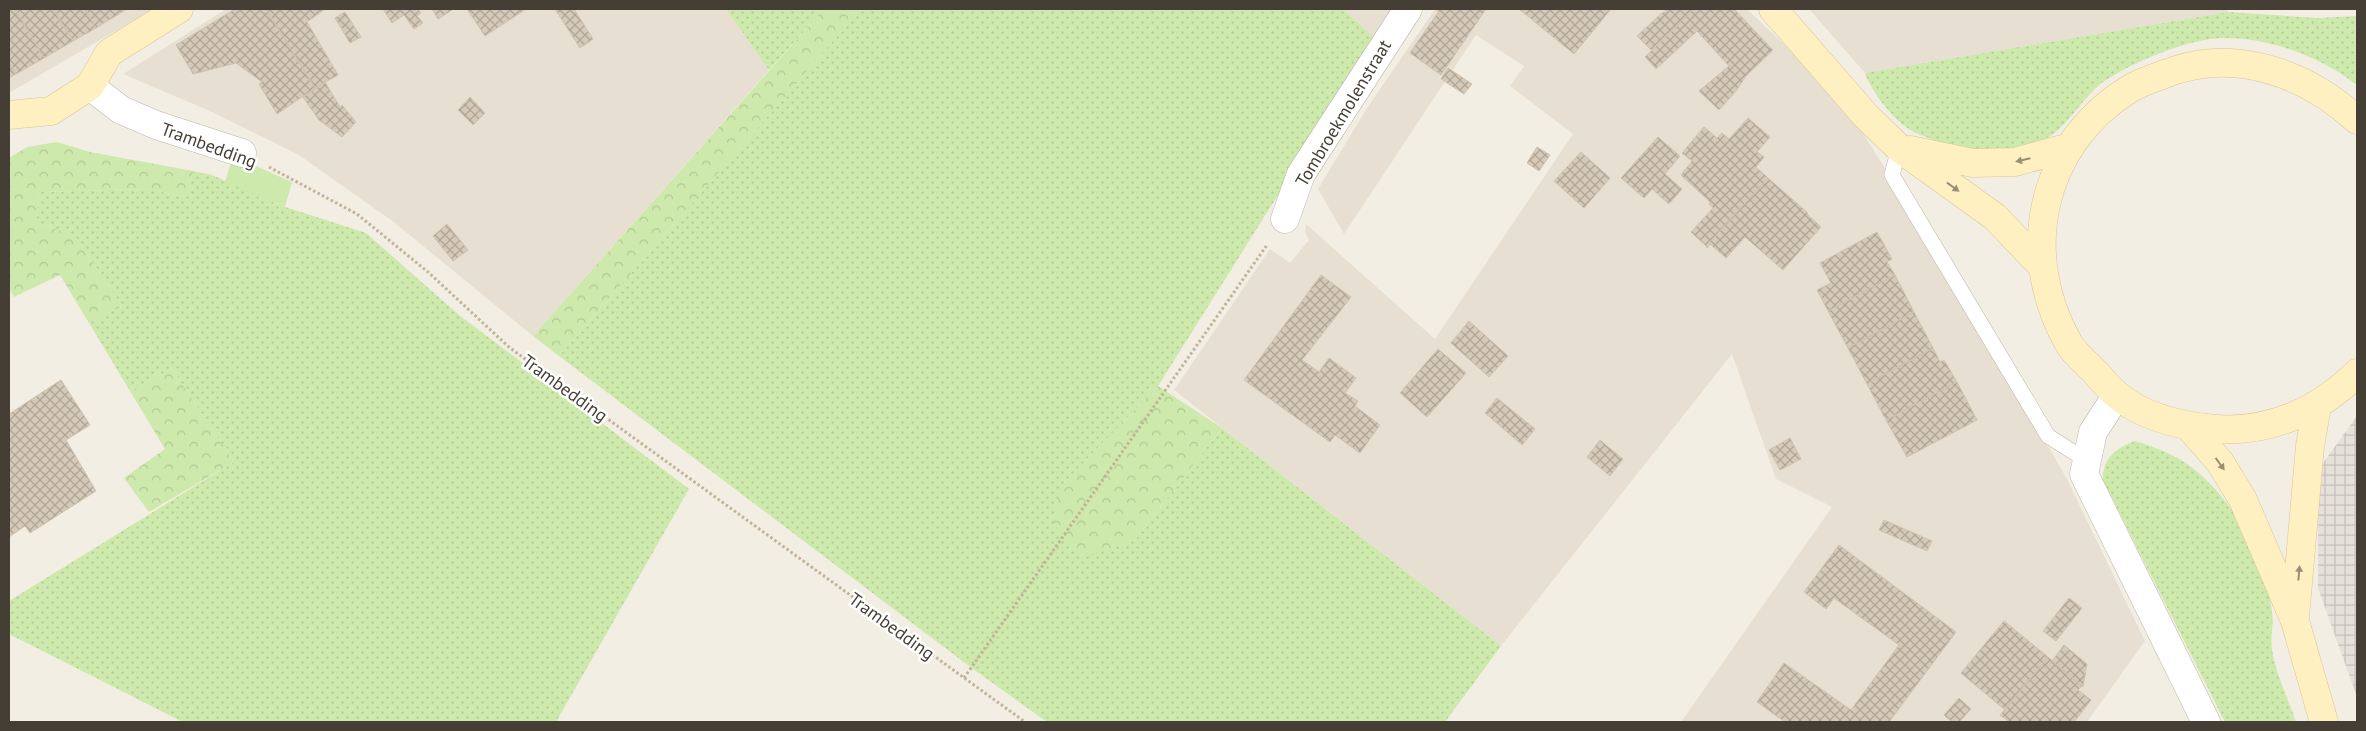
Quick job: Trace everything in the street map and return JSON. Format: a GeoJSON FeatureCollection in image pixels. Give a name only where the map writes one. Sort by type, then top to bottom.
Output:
{"type":"FeatureCollection","features":[{"type":"Feature","properties":{"kind":"main road"},"geometry":{"type":"LineString","coordinates":[[9,115],[51,111],[90,86],[109,53],[179,9]]}},
{"type":"Feature","properties":{"kind":"main road"},"geometry":{"type":"LineString","coordinates":[[1773,9],[1866,116],[1899,148],[1995,217],[2041,265]]}},
{"type":"Feature","properties":{"kind":"main road"},"geometry":{"type":"LineString","coordinates":[[2357,120],[2327,95],[2299,79],[2271,69],[2237,64],[2209,64],[2189,66],[2162,75],[2128,90],[2101,110],[2070,147],[2058,167],[2046,203],[2041,234],[2041,265],[2050,306],[2070,346],[2117,396],[2144,412],[2189,427],[2233,430],[2270,425],[2317,406],[2357,373]]}},
{"type":"Feature","properties":{"kind":"main road"},"geometry":{"type":"LineString","coordinates":[[1899,148],[1973,163],[2015,162],[2070,147]]}},
{"type":"Feature","properties":{"kind":"main road"},"geometry":{"type":"LineString","coordinates":[[2295,621],[2310,446],[2317,406]]}},
{"type":"Feature","properties":{"kind":"main road"},"geometry":{"type":"LineString","coordinates":[[2189,427],[2220,462],[2243,500],[2295,621],[2324,722]]}},
{"type":"Feature","properties":{"kind":"street","name":"Tombroekmolenstraat"},"geometry":{"type":"LineString","coordinates":[[1285,219],[1301,174],[1408,9]]}},
{"type":"Feature","properties":{"kind":"street","name":"Trambedding"},"geometry":{"type":"LineString","coordinates":[[90,86],[121,110],[156,125],[242,152]]}},
{"type":"Feature","properties":{"kind":"street"},"geometry":{"type":"LineString","coordinates":[[2117,396],[2094,432],[2084,474],[2206,722]]}},
{"type":"Feature","properties":{"kind":"lane"},"geometry":{"type":"LineString","coordinates":[[1899,148],[1892,175],[2038,420],[2048,436],[2086,460]]}},
{"type":"Feature","properties":{"kind":"path","name":"Trambedding"},"geometry":{"type":"LineString","coordinates":[[242,152],[357,214],[428,272],[510,348],[1025,722]]}},
{"type":"Feature","properties":{"kind":"path"},"geometry":{"type":"LineString","coordinates":[[964,678],[1285,219]]}},
{"type":"Feature","properties":{"kind":"shaded area"},"geometry":{"type":"Polygon","coordinates":[[[9,9],[153,9],[9,93],[9,9]]]}},
{"type":"Feature","properties":{"kind":"shaded area"},"geometry":{"type":"Polygon","coordinates":[[[226,9],[726,9],[769,70],[533,336],[395,223],[299,155],[212,112],[123,74],[226,9]]]}},
{"type":"Feature","properties":{"kind":"shaded area"},"geometry":{"type":"Polygon","coordinates":[[[1343,9],[1395,9],[1376,39],[1343,9]]]}},
{"type":"Feature","properties":{"kind":"shaded area"},"geometry":{"type":"Polygon","coordinates":[[[1435,9],[1747,9],[1792,52],[1864,135],[1919,222],[2067,479],[2145,641],[2087,722],[1681,722],[1832,507],[1776,479],[1732,354],[1501,646],[1174,390],[1270,249],[1290,263],[1309,240],[1305,232],[1306,224],[1435,339],[1573,134],[1510,86],[1524,66],[1476,35],[1344,234],[1318,189],[1367,108],[1435,9]]]}},
{"type":"Feature","properties":{"kind":"shaded area"},"geometry":{"type":"Polygon","coordinates":[[[1809,9],[2227,9],[2228,12],[1865,73],[1809,9]]]}},
{"type":"Feature","properties":{"kind":"shaded area"},"geometry":{"type":"Polygon","coordinates":[[[2357,416],[2357,697],[2318,588],[2318,470],[2357,416]]]}},
{"type":"Feature","properties":{"kind":"green space"},"geometry":{"type":"Polygon","coordinates":[[[726,9],[824,9],[769,70],[726,9]]]}},
{"type":"Feature","properties":{"kind":"green space"},"geometry":{"type":"Polygon","coordinates":[[[824,9],[861,9],[559,356],[533,336],[824,9]]]}},
{"type":"Feature","properties":{"kind":"green space"},"geometry":{"type":"Polygon","coordinates":[[[861,9],[1343,9],[1376,39],[1158,386],[1061,486],[1134,541],[1222,428],[1501,646],[1445,722],[1047,722],[969,666],[559,356],[861,9]]]}},
{"type":"Feature","properties":{"kind":"green space"},"geometry":{"type":"Polygon","coordinates":[[[2228,12],[2317,18],[2357,16],[2357,85],[2343,75],[2311,58],[2276,45],[2258,41],[2223,38],[2193,42],[2161,53],[2115,74],[2096,88],[2064,124],[2050,136],[2019,150],[1998,153],[1970,150],[1940,142],[1906,127],[1882,103],[1865,73],[2228,12]]]}},
{"type":"Feature","properties":{"kind":"green space"},"geometry":{"type":"Polygon","coordinates":[[[57,142],[90,152],[193,171],[186,197],[147,189],[39,192],[36,223],[74,235],[122,306],[89,323],[60,275],[14,297],[9,289],[9,158],[27,147],[57,142]]]}},
{"type":"Feature","properties":{"kind":"green space"},"geometry":{"type":"Polygon","coordinates":[[[233,156],[292,182],[285,207],[225,182],[233,156]]]}},
{"type":"Feature","properties":{"kind":"green space"},"geometry":{"type":"Polygon","coordinates":[[[193,171],[212,175],[282,206],[366,233],[459,315],[689,489],[556,722],[183,722],[9,634],[9,601],[234,462],[172,369],[130,391],[89,323],[122,306],[74,235],[36,223],[39,192],[147,189],[186,197],[193,171]]]}},
{"type":"Feature","properties":{"kind":"green space"},"geometry":{"type":"Polygon","coordinates":[[[172,369],[234,462],[149,512],[124,478],[165,449],[130,391],[172,369]]]}},
{"type":"Feature","properties":{"kind":"green space"},"geometry":{"type":"Polygon","coordinates":[[[1158,386],[1222,428],[1134,541],[1083,558],[1053,523],[1061,486],[1158,386]]]}},
{"type":"Feature","properties":{"kind":"green space"},"geometry":{"type":"Polygon","coordinates":[[[2135,441],[2171,454],[2206,479],[2233,512],[2245,531],[2263,571],[2269,592],[2274,659],[2296,722],[2225,722],[2103,480],[2105,465],[2112,455],[2122,447],[2135,441]]]}},
{"type":"Feature","properties":{"kind":"building"},"geometry":{"type":"Polygon","coordinates":[[[9,9],[15,9],[44,58],[16,74],[9,62],[9,9]]]}},
{"type":"Feature","properties":{"kind":"building"},"geometry":{"type":"Polygon","coordinates":[[[15,9],[53,9],[73,41],[44,58],[15,9]]]}},
{"type":"Feature","properties":{"kind":"building"},"geometry":{"type":"Polygon","coordinates":[[[53,9],[85,9],[96,28],[73,41],[53,9]]]}},
{"type":"Feature","properties":{"kind":"building"},"geometry":{"type":"Polygon","coordinates":[[[85,9],[127,9],[96,28],[85,9]]]}},
{"type":"Feature","properties":{"kind":"building"},"geometry":{"type":"Polygon","coordinates":[[[235,9],[266,9],[315,88],[277,114],[259,84],[262,82],[236,63],[193,74],[176,45],[235,9]]]}},
{"type":"Feature","properties":{"kind":"building"},"geometry":{"type":"Polygon","coordinates":[[[266,9],[325,9],[307,22],[338,75],[315,88],[266,9]]]}},
{"type":"Feature","properties":{"kind":"building"},"geometry":{"type":"Polygon","coordinates":[[[383,9],[418,9],[421,13],[417,16],[423,23],[414,29],[404,15],[392,23],[383,9]]]}},
{"type":"Feature","properties":{"kind":"building"},"geometry":{"type":"Polygon","coordinates":[[[432,9],[452,9],[452,10],[438,19],[432,9]]]}},
{"type":"Feature","properties":{"kind":"building"},"geometry":{"type":"Polygon","coordinates":[[[467,9],[526,9],[485,36],[467,9]]]}},
{"type":"Feature","properties":{"kind":"building"},"geometry":{"type":"Polygon","coordinates":[[[555,9],[574,9],[593,39],[580,48],[555,9]]]}},
{"type":"Feature","properties":{"kind":"building"},"geometry":{"type":"Polygon","coordinates":[[[1436,9],[1486,9],[1441,75],[1410,53],[1439,11],[1436,9]]]}},
{"type":"Feature","properties":{"kind":"building"},"geometry":{"type":"Polygon","coordinates":[[[1519,9],[1611,9],[1574,54],[1519,9]]]}},
{"type":"Feature","properties":{"kind":"building"},"geometry":{"type":"Polygon","coordinates":[[[1665,9],[1694,9],[1651,50],[1637,36],[1664,13],[1665,9]]]}},
{"type":"Feature","properties":{"kind":"building"},"geometry":{"type":"Polygon","coordinates":[[[1694,9],[1734,9],[1773,50],[1746,76],[1719,110],[1699,91],[1729,66],[1697,31],[1656,69],[1645,57],[1694,9]]]}},
{"type":"Feature","properties":{"kind":"building"},"geometry":{"type":"Polygon","coordinates":[[[345,12],[361,37],[350,43],[335,18],[345,12]]]}},
{"type":"Feature","properties":{"kind":"building"},"geometry":{"type":"Polygon","coordinates":[[[9,62],[16,74],[9,78],[9,62]]]}},
{"type":"Feature","properties":{"kind":"building"},"geometry":{"type":"Polygon","coordinates":[[[1448,68],[1472,84],[1464,94],[1441,79],[1448,68]]]}},
{"type":"Feature","properties":{"kind":"building"},"geometry":{"type":"Polygon","coordinates":[[[325,82],[340,107],[342,105],[356,122],[342,137],[319,120],[303,97],[325,82]]]}},
{"type":"Feature","properties":{"kind":"building"},"geometry":{"type":"Polygon","coordinates":[[[470,97],[485,113],[473,125],[458,110],[470,97]]]}},
{"type":"Feature","properties":{"kind":"building"},"geometry":{"type":"Polygon","coordinates":[[[1748,118],[1770,137],[1757,152],[1764,157],[1756,167],[1768,178],[1706,246],[1691,232],[1713,208],[1709,204],[1710,202],[1681,175],[1692,161],[1682,153],[1704,127],[1717,138],[1722,133],[1729,139],[1748,118]]]}},
{"type":"Feature","properties":{"kind":"building"},"geometry":{"type":"Polygon","coordinates":[[[1658,137],[1680,156],[1665,174],[1682,189],[1669,204],[1652,189],[1644,198],[1621,178],[1658,137]]]}},
{"type":"Feature","properties":{"kind":"building"},"geometry":{"type":"Polygon","coordinates":[[[1537,147],[1550,155],[1539,171],[1527,163],[1537,147]]]}},
{"type":"Feature","properties":{"kind":"building"},"geometry":{"type":"Polygon","coordinates":[[[1581,152],[1610,178],[1584,208],[1554,181],[1581,152]]]}},
{"type":"Feature","properties":{"kind":"building"},"geometry":{"type":"Polygon","coordinates":[[[1768,178],[1821,227],[1783,270],[1745,237],[1726,258],[1710,244],[1707,248],[1706,246],[1768,178]]]}},
{"type":"Feature","properties":{"kind":"building"},"geometry":{"type":"Polygon","coordinates":[[[447,224],[468,250],[453,261],[433,236],[447,224]]]}},
{"type":"Feature","properties":{"kind":"building"},"geometry":{"type":"Polygon","coordinates":[[[1877,232],[1892,259],[1887,262],[1895,275],[1828,311],[1817,290],[1831,283],[1820,263],[1877,232]]]}},
{"type":"Feature","properties":{"kind":"building"},"geometry":{"type":"Polygon","coordinates":[[[1321,275],[1351,297],[1302,360],[1319,372],[1329,358],[1356,378],[1345,393],[1358,401],[1355,406],[1380,425],[1360,453],[1335,435],[1330,442],[1244,380],[1321,275]]]}},
{"type":"Feature","properties":{"kind":"building"},"geometry":{"type":"Polygon","coordinates":[[[1895,275],[1914,312],[1848,348],[1828,311],[1895,275]]]}},
{"type":"Feature","properties":{"kind":"building"},"geometry":{"type":"Polygon","coordinates":[[[1914,312],[1933,348],[1867,384],[1848,348],[1914,312]]]}},
{"type":"Feature","properties":{"kind":"building"},"geometry":{"type":"Polygon","coordinates":[[[1469,321],[1508,356],[1489,377],[1451,343],[1469,321]]]}},
{"type":"Feature","properties":{"kind":"building"},"geometry":{"type":"Polygon","coordinates":[[[1933,348],[1940,362],[1944,360],[1957,382],[1886,420],[1867,384],[1933,348]]]}},
{"type":"Feature","properties":{"kind":"building"},"geometry":{"type":"Polygon","coordinates":[[[1438,349],[1466,373],[1427,417],[1400,393],[1438,349]]]}},
{"type":"Feature","properties":{"kind":"building"},"geometry":{"type":"Polygon","coordinates":[[[61,380],[90,425],[66,440],[96,491],[30,533],[25,526],[9,537],[9,414],[61,380]]]}},
{"type":"Feature","properties":{"kind":"building"},"geometry":{"type":"Polygon","coordinates":[[[1957,382],[1977,420],[1907,457],[1886,420],[1957,382]]]}},
{"type":"Feature","properties":{"kind":"building"},"geometry":{"type":"Polygon","coordinates":[[[1497,398],[1535,429],[1522,445],[1485,413],[1497,398]]]}},
{"type":"Feature","properties":{"kind":"building"},"geometry":{"type":"Polygon","coordinates":[[[1790,438],[1801,459],[1780,470],[1769,450],[1790,438]]]}},
{"type":"Feature","properties":{"kind":"building"},"geometry":{"type":"Polygon","coordinates":[[[1600,440],[1623,459],[1610,476],[1587,457],[1600,440]]]}},
{"type":"Feature","properties":{"kind":"building"},"geometry":{"type":"Polygon","coordinates":[[[1884,520],[1932,541],[1927,551],[1879,530],[1884,520]]]}},
{"type":"Feature","properties":{"kind":"building"},"geometry":{"type":"Polygon","coordinates":[[[1839,545],[1956,632],[1889,722],[1785,722],[1757,702],[1784,663],[1851,710],[1899,645],[1834,598],[1826,609],[1804,592],[1839,545]]]}},
{"type":"Feature","properties":{"kind":"building"},"geometry":{"type":"Polygon","coordinates":[[[2069,598],[2082,608],[2056,641],[2043,631],[2069,598]]]}},
{"type":"Feature","properties":{"kind":"building"},"geometry":{"type":"Polygon","coordinates":[[[2004,621],[2048,657],[2005,710],[1961,673],[2004,621]]]}},
{"type":"Feature","properties":{"kind":"building"},"geometry":{"type":"Polygon","coordinates":[[[2064,645],[2087,664],[2083,687],[2052,661],[2064,645]]]}},
{"type":"Feature","properties":{"kind":"building"},"geometry":{"type":"Polygon","coordinates":[[[2048,657],[2082,686],[2078,690],[2091,700],[2074,722],[2010,722],[2000,715],[2048,657]]]}},
{"type":"Feature","properties":{"kind":"building"},"geometry":{"type":"Polygon","coordinates":[[[1959,698],[1971,709],[1959,722],[1952,722],[1944,715],[1959,698]]]}}]}
